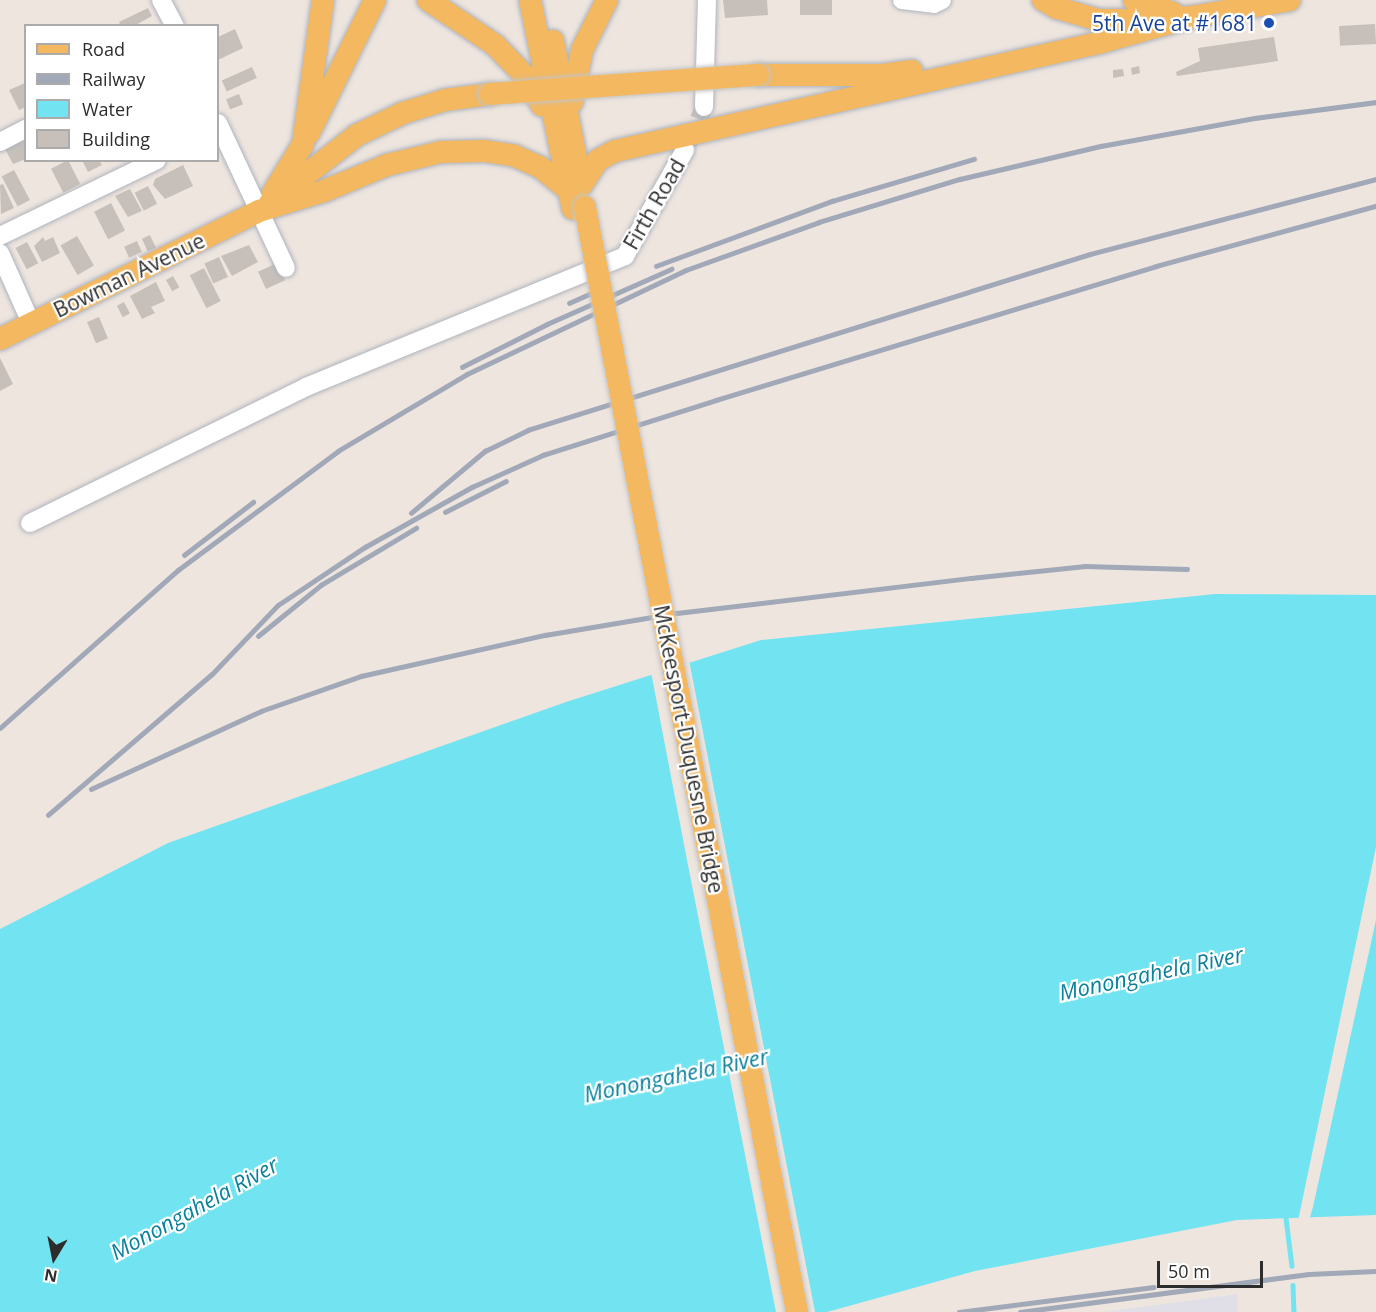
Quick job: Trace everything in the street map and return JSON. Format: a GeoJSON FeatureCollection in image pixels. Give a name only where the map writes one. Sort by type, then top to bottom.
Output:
{"type":"FeatureCollection","features":[{"type":"Feature","properties":{"kind":"main road"},"geometry":{"type":"LineString","coordinates":[[303,144],[323,0]]}},
{"type":"Feature","properties":{"kind":"main road"},"geometry":{"type":"LineString","coordinates":[[259,211],[303,144],[375,0]]}},
{"type":"Feature","properties":{"kind":"main road"},"geometry":{"type":"LineString","coordinates":[[428,0],[495,45],[517,68],[563,126]]}},
{"type":"Feature","properties":{"kind":"main road"},"geometry":{"type":"LineString","coordinates":[[530,0],[563,126]]}},
{"type":"Feature","properties":{"kind":"main road"},"geometry":{"type":"LineString","coordinates":[[544,0],[563,126],[577,198]]}},
{"type":"Feature","properties":{"kind":"main road"},"geometry":{"type":"LineString","coordinates":[[563,126],[582,51],[607,0]]}},
{"type":"Feature","properties":{"kind":"main road"},"geometry":{"type":"LineString","coordinates":[[1043,0],[1057,8],[1100,20],[1191,17]]}},
{"type":"Feature","properties":{"kind":"main road"},"geometry":{"type":"LineString","coordinates":[[1134,0],[1191,17]]}},
{"type":"Feature","properties":{"kind":"main road"},"geometry":{"type":"LineString","coordinates":[[577,198],[598,160],[615,151],[1099,43],[1191,17],[1290,0]]}},
{"type":"Feature","properties":{"kind":"main road"},"geometry":{"type":"LineString","coordinates":[[259,211],[357,135],[403,113],[445,100],[490,94],[758,75],[882,75],[1099,43]]}},
{"type":"Feature","properties":{"kind":"main road"},"geometry":{"type":"LineString","coordinates":[[259,211],[324,191],[387,165],[441,152],[485,151],[515,156],[540,167],[577,198]]}},
{"type":"Feature","properties":{"kind":"main road","name":"McKeesport-Duquesne Bridge"},"geometry":{"type":"LineString","coordinates":[[577,198],[784,1312]]}},
{"type":"Feature","properties":{"kind":"main road","name":"McKeesport-Duquesne Bridge"},"geometry":{"type":"LineString","coordinates":[[577,198],[797,1312]]}},
{"type":"Feature","properties":{"kind":"main road","name":"Bowman Avenue"},"geometry":{"type":"LineString","coordinates":[[0,339],[259,211]]}},
{"type":"Feature","properties":{"kind":"street"},"geometry":{"type":"LineString","coordinates":[[161,0],[173,24]]}},
{"type":"Feature","properties":{"kind":"street"},"geometry":{"type":"LineString","coordinates":[[704,107],[706,0]]}},
{"type":"Feature","properties":{"kind":"street"},"geometry":{"type":"LineString","coordinates":[[902,0],[934,4],[942,0]]}},
{"type":"Feature","properties":{"kind":"street"},"geometry":{"type":"LineString","coordinates":[[0,142],[24,130]]}},
{"type":"Feature","properties":{"kind":"street"},"geometry":{"type":"LineString","coordinates":[[219,130],[286,268]]}},
{"type":"Feature","properties":{"kind":"street","name":"Firth Road"},"geometry":{"type":"LineString","coordinates":[[30,523],[306,387],[625,256],[685,150]]}},
{"type":"Feature","properties":{"kind":"street"},"geometry":{"type":"LineString","coordinates":[[0,236],[153,162]]}},
{"type":"Feature","properties":{"kind":"street"},"geometry":{"type":"LineString","coordinates":[[0,254],[31,323]]}},
{"type":"Feature","properties":{"kind":"shaded area"},"geometry":{"type":"Polygon","coordinates":[[[1238,1294],[1237,1312],[1104,1312],[1238,1294]]]}},
{"type":"Feature","properties":{"kind":"water","name":"Monongahela River"},"geometry":{"type":"Polygon","coordinates":[[[1215,594],[1376,595],[1376,1215],[1237,1220],[975,1271],[827,1312],[0,1312],[0,929],[168,843],[566,702],[761,640],[1215,594]]]}},
{"type":"Feature","properties":{"kind":"pier"},"geometry":{"type":"Polygon","coordinates":[[[689,660],[815,1312],[776,1312],[687,860],[651,672],[689,660]]]}},
{"type":"Feature","properties":{"kind":"pier"},"geometry":{"type":"Polygon","coordinates":[[[1376,847],[1376,920],[1313,1207],[1309,1220],[1298,1221],[1376,847]]]}},
{"type":"Feature","properties":{"kind":"building"},"geometry":{"type":"Polygon","coordinates":[[[723,0],[767,0],[768,15],[725,18],[723,0]]]}},
{"type":"Feature","properties":{"kind":"building"},"geometry":{"type":"Polygon","coordinates":[[[800,0],[832,0],[832,15],[800,15],[800,0]]]}},
{"type":"Feature","properties":{"kind":"building"},"geometry":{"type":"Polygon","coordinates":[[[148,8],[152,16],[138,24],[120,24],[119,22],[148,8]]]}},
{"type":"Feature","properties":{"kind":"building"},"geometry":{"type":"Polygon","coordinates":[[[1375,24],[1376,44],[1340,46],[1339,26],[1375,24]]]}},
{"type":"Feature","properties":{"kind":"building"},"geometry":{"type":"Polygon","coordinates":[[[235,29],[243,48],[219,60],[219,37],[235,29]]]}},
{"type":"Feature","properties":{"kind":"building"},"geometry":{"type":"Polygon","coordinates":[[[1274,37],[1278,61],[1177,76],[1176,72],[1200,61],[1198,48],[1274,37]]]}},
{"type":"Feature","properties":{"kind":"building"},"geometry":{"type":"Polygon","coordinates":[[[1139,66],[1140,73],[1132,75],[1131,68],[1139,66]]]}},
{"type":"Feature","properties":{"kind":"building"},"geometry":{"type":"Polygon","coordinates":[[[252,67],[257,78],[227,91],[222,80],[252,67]]]}},
{"type":"Feature","properties":{"kind":"building"},"geometry":{"type":"Polygon","coordinates":[[[1123,69],[1124,76],[1113,78],[1113,70],[1123,69]]]}},
{"type":"Feature","properties":{"kind":"building"},"geometry":{"type":"Polygon","coordinates":[[[24,83],[24,108],[19,110],[9,90],[24,83]]]}},
{"type":"Feature","properties":{"kind":"building"},"geometry":{"type":"Polygon","coordinates":[[[239,94],[243,104],[230,109],[226,99],[239,94]]]}},
{"type":"Feature","properties":{"kind":"building"},"geometry":{"type":"Polygon","coordinates":[[[24,137],[24,160],[13,164],[4,147],[24,137]]]}},
{"type":"Feature","properties":{"kind":"building"},"geometry":{"type":"Polygon","coordinates":[[[69,162],[80,184],[63,193],[51,169],[69,162]]]}},
{"type":"Feature","properties":{"kind":"building"},"geometry":{"type":"Polygon","coordinates":[[[83,162],[100,162],[102,165],[88,172],[83,162]]]}},
{"type":"Feature","properties":{"kind":"building"},"geometry":{"type":"Polygon","coordinates":[[[183,165],[193,186],[165,199],[153,185],[155,179],[183,165]]]}},
{"type":"Feature","properties":{"kind":"building"},"geometry":{"type":"Polygon","coordinates":[[[14,170],[30,200],[18,207],[2,177],[14,170]]]}},
{"type":"Feature","properties":{"kind":"building"},"geometry":{"type":"Polygon","coordinates":[[[3,184],[14,208],[1,214],[0,185],[3,184]]]}},
{"type":"Feature","properties":{"kind":"building"},"geometry":{"type":"Polygon","coordinates":[[[148,186],[157,204],[144,211],[135,193],[148,186]]]}},
{"type":"Feature","properties":{"kind":"building"},"geometry":{"type":"Polygon","coordinates":[[[130,189],[142,211],[128,217],[115,196],[130,189]]]}},
{"type":"Feature","properties":{"kind":"building"},"geometry":{"type":"Polygon","coordinates":[[[111,203],[125,231],[108,239],[94,212],[111,203]]]}},
{"type":"Feature","properties":{"kind":"building"},"geometry":{"type":"Polygon","coordinates":[[[150,235],[156,248],[148,251],[142,239],[150,235]]]}},
{"type":"Feature","properties":{"kind":"building"},"geometry":{"type":"Polygon","coordinates":[[[77,236],[94,265],[78,275],[61,246],[77,236]]]}},
{"type":"Feature","properties":{"kind":"building"},"geometry":{"type":"Polygon","coordinates":[[[43,237],[45,241],[53,237],[60,253],[42,262],[34,246],[43,237]]]}},
{"type":"Feature","properties":{"kind":"building"},"geometry":{"type":"Polygon","coordinates":[[[137,241],[142,252],[129,258],[124,247],[137,241]]]}},
{"type":"Feature","properties":{"kind":"building"},"geometry":{"type":"Polygon","coordinates":[[[27,242],[38,263],[27,269],[16,248],[27,242]]]}},
{"type":"Feature","properties":{"kind":"building"},"geometry":{"type":"Polygon","coordinates":[[[249,245],[258,262],[232,276],[221,256],[249,245]]]}},
{"type":"Feature","properties":{"kind":"building"},"geometry":{"type":"Polygon","coordinates":[[[219,257],[228,277],[213,284],[204,264],[219,257]]]}},
{"type":"Feature","properties":{"kind":"building"},"geometry":{"type":"Polygon","coordinates":[[[277,263],[285,280],[266,289],[258,272],[277,263]]]}},
{"type":"Feature","properties":{"kind":"building"},"geometry":{"type":"Polygon","coordinates":[[[204,268],[221,301],[207,308],[190,275],[204,268]]]}},
{"type":"Feature","properties":{"kind":"building"},"geometry":{"type":"Polygon","coordinates":[[[173,276],[179,287],[172,291],[166,280],[173,276]]]}},
{"type":"Feature","properties":{"kind":"building"},"geometry":{"type":"Polygon","coordinates":[[[156,282],[165,301],[151,307],[155,313],[142,319],[130,296],[156,282]]]}},
{"type":"Feature","properties":{"kind":"building"},"geometry":{"type":"Polygon","coordinates":[[[124,302],[130,314],[123,317],[117,306],[124,302]]]}},
{"type":"Feature","properties":{"kind":"building"},"geometry":{"type":"Polygon","coordinates":[[[99,317],[108,338],[96,343],[87,322],[99,317]]]}},
{"type":"Feature","properties":{"kind":"building"},"geometry":{"type":"Polygon","coordinates":[[[0,358],[13,384],[0,391],[0,358]]]}},
{"type":"Feature","properties":{"kind":"waterway"},"geometry":{"type":"LineString","coordinates":[[1286,1218],[1292,1266]]}},
{"type":"Feature","properties":{"kind":"waterway"},"geometry":{"type":"LineString","coordinates":[[1293,1285],[1294,1312]]}},
{"type":"Feature","properties":{"kind":"tunnel"},"geometry":{"type":"LineString","coordinates":[[688,144],[704,107]]}},
{"type":"Feature","properties":{"kind":"railway"},"geometry":{"type":"LineString","coordinates":[[0,728],[178,570],[338,451],[467,374],[686,270],[819,222],[960,179],[1101,146],[1255,118],[1376,102]]}},
{"type":"Feature","properties":{"kind":"railway"},"geometry":{"type":"LineString","coordinates":[[656,266],[832,201],[974,159]]}},
{"type":"Feature","properties":{"kind":"railway"},"geometry":{"type":"LineString","coordinates":[[411,513],[485,451],[528,430],[1090,254],[1376,179]]}},
{"type":"Feature","properties":{"kind":"railway"},"geometry":{"type":"LineString","coordinates":[[48,815],[212,674],[278,605],[365,547],[472,487],[543,455],[716,400],[1156,266],[1376,206]]}},
{"type":"Feature","properties":{"kind":"railway"},"geometry":{"type":"LineString","coordinates":[[462,367],[547,324],[671,269]]}},
{"type":"Feature","properties":{"kind":"railway"},"geometry":{"type":"LineString","coordinates":[[569,303],[603,288]]}},
{"type":"Feature","properties":{"kind":"railway"},"geometry":{"type":"LineString","coordinates":[[445,512],[506,481]]}},
{"type":"Feature","properties":{"kind":"railway"},"geometry":{"type":"LineString","coordinates":[[184,555],[253,502]]}},
{"type":"Feature","properties":{"kind":"railway"},"geometry":{"type":"LineString","coordinates":[[258,636],[321,585],[416,528]]}},
{"type":"Feature","properties":{"kind":"railway"},"geometry":{"type":"LineString","coordinates":[[91,789],[261,711],[361,676],[545,635],[677,613],[1085,566],[1187,569]]}},
{"type":"Feature","properties":{"kind":"railway"},"geometry":{"type":"LineString","coordinates":[[1020,1312],[1309,1274],[1376,1271]]}},
{"type":"Feature","properties":{"kind":"railway"},"geometry":{"type":"LineString","coordinates":[[959,1312],[1153,1287]]}},
{"type":"Feature","properties":{"kind":"place","name":"5th Ave at #1681"},"geometry":{"type":"Point","coordinates":[1269,23]}}]}
